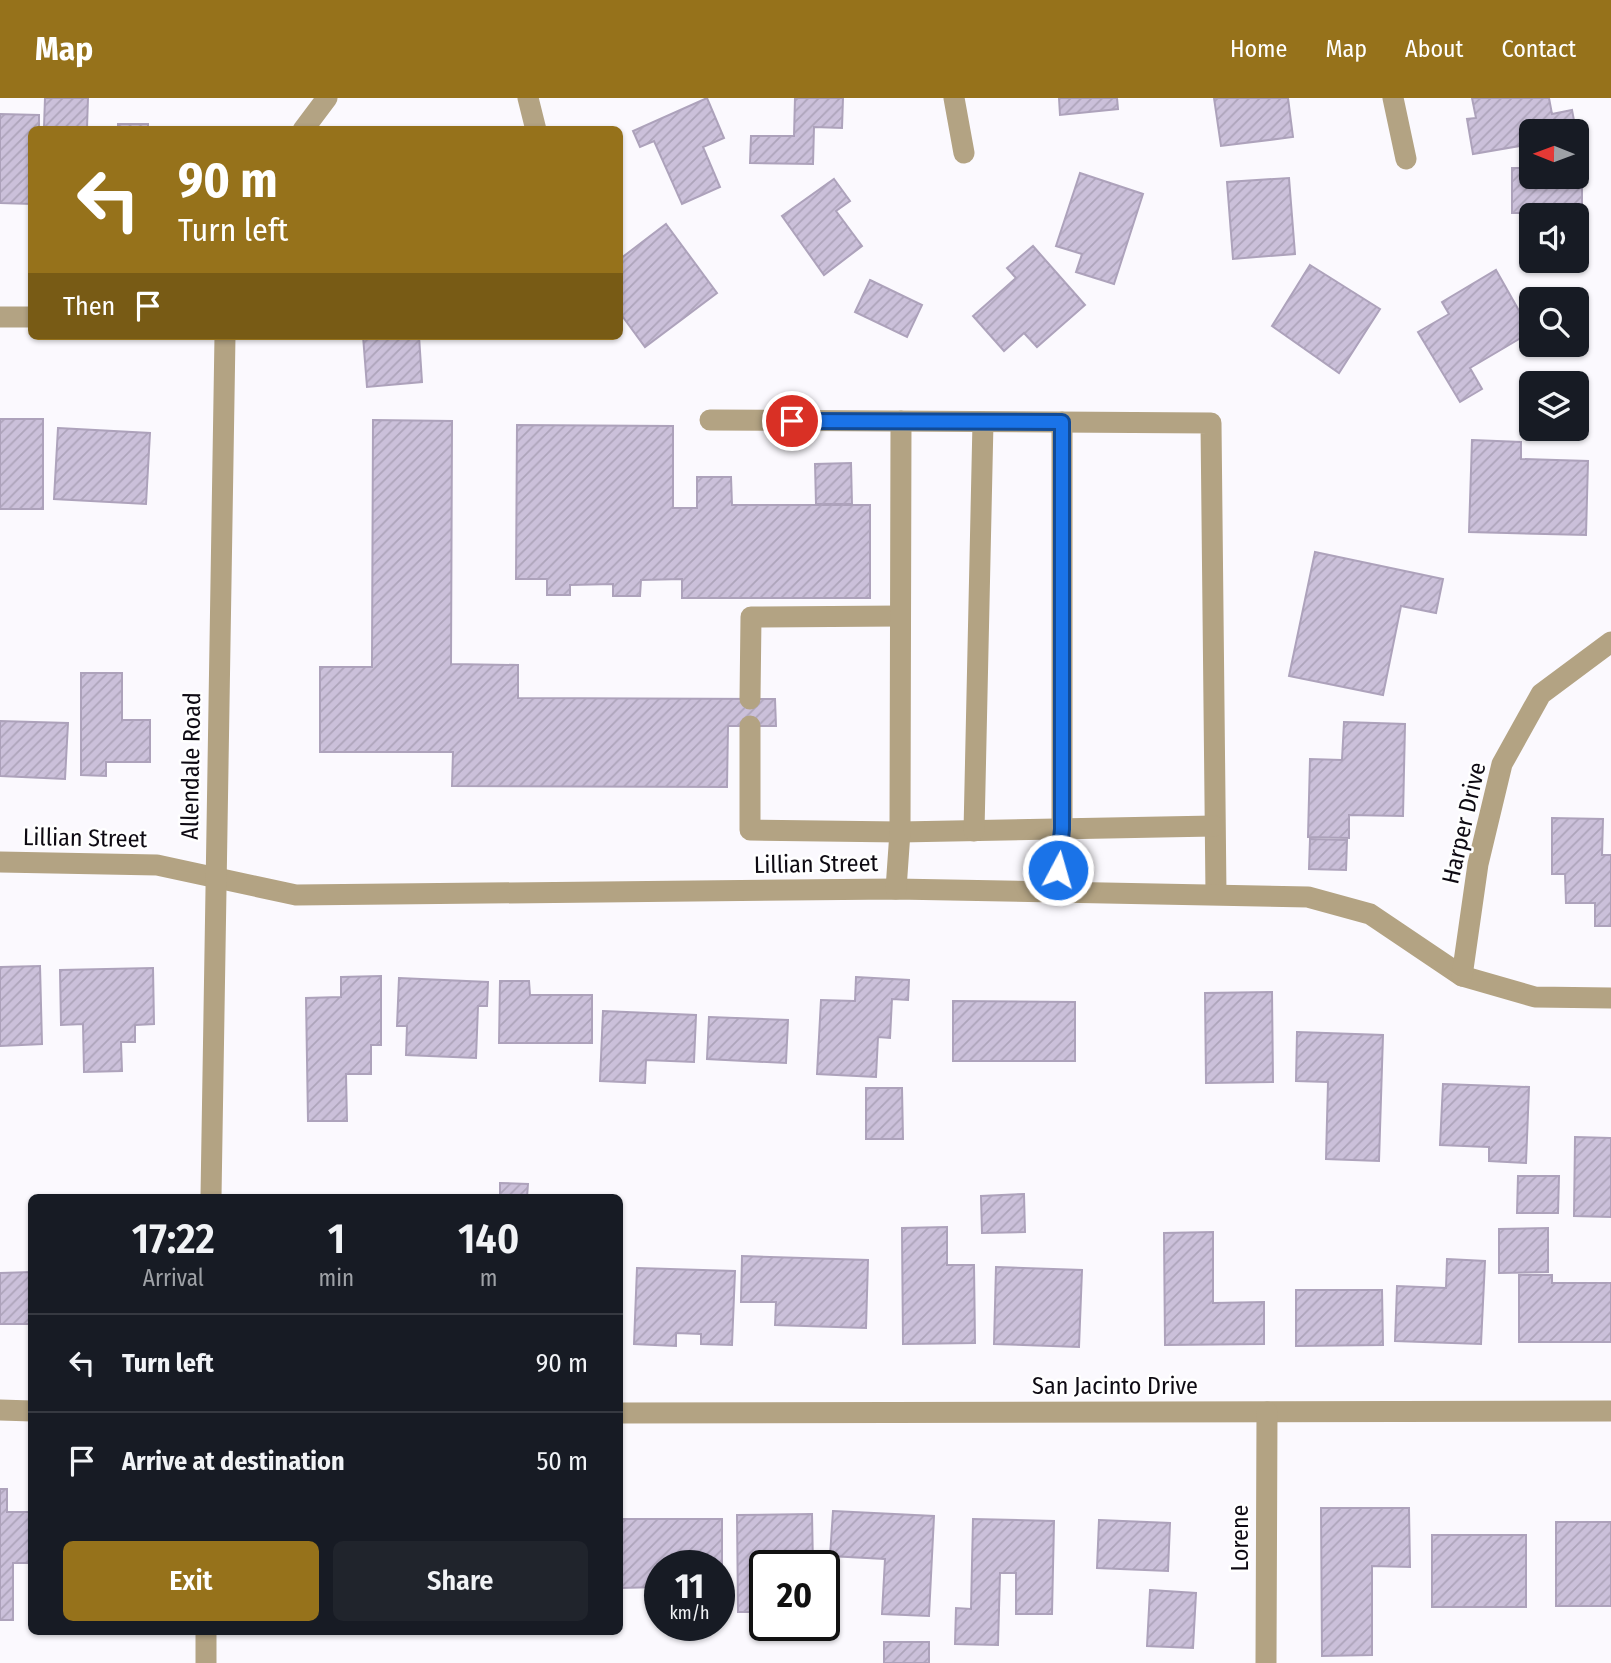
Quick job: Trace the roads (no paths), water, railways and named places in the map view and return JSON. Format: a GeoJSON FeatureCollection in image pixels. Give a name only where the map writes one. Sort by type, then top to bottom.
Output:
{"type":"FeatureCollection","features":[{"type":"Feature","properties":{"kind":"street"},"geometry":{"type":"LineString","coordinates":[[306,126],[327,98]]}},
{"type":"Feature","properties":{"kind":"street"},"geometry":{"type":"LineString","coordinates":[[528,98],[535,126]]}},
{"type":"Feature","properties":{"kind":"street"},"geometry":{"type":"LineString","coordinates":[[954,98],[964,153]]}},
{"type":"Feature","properties":{"kind":"street"},"geometry":{"type":"LineString","coordinates":[[1393,98],[1406,159]]}},
{"type":"Feature","properties":{"kind":"street"},"geometry":{"type":"LineString","coordinates":[[0,317],[28,317]]}},
{"type":"Feature","properties":{"kind":"street","name":"Allendale Road"},"geometry":{"type":"LineString","coordinates":[[211,1194],[225,340]]}},
{"type":"Feature","properties":{"kind":"street"},"geometry":{"type":"LineString","coordinates":[[710,420],[1211,423],[1216,894]]}},
{"type":"Feature","properties":{"kind":"street"},"geometry":{"type":"LineString","coordinates":[[896,889],[900,832],[901,421]]}},
{"type":"Feature","properties":{"kind":"street"},"geometry":{"type":"LineString","coordinates":[[974,831],[983,422]]}},
{"type":"Feature","properties":{"kind":"street"},"geometry":{"type":"LineString","coordinates":[[1056,891],[1062,829],[1062,422]]}},
{"type":"Feature","properties":{"kind":"street"},"geometry":{"type":"LineString","coordinates":[[750,699],[751,617],[900,616]]}},
{"type":"Feature","properties":{"kind":"street","name":"Harper Drive"},"geometry":{"type":"LineString","coordinates":[[1462,976],[1478,864],[1502,764],[1541,694],[1611,642]]}},
{"type":"Feature","properties":{"kind":"street"},"geometry":{"type":"LineString","coordinates":[[750,726],[750,830],[900,832],[1214,826]]}},
{"type":"Feature","properties":{"kind":"street","name":"Lillian Street"},"geometry":{"type":"LineString","coordinates":[[0,862],[157,865],[296,895],[896,889],[1308,897],[1370,914],[1462,976],[1535,997],[1611,998]]}},
{"type":"Feature","properties":{"kind":"street"},"geometry":{"type":"LineString","coordinates":[[0,1410],[28,1411]]}},
{"type":"Feature","properties":{"kind":"street","name":"San Jacinto Drive"},"geometry":{"type":"LineString","coordinates":[[623,1413],[1611,1411]]}},
{"type":"Feature","properties":{"kind":"street","name":"Lorene"},"geometry":{"type":"LineString","coordinates":[[1266,1663],[1267,1412]]}},
{"type":"Feature","properties":{"kind":"street"},"geometry":{"type":"LineString","coordinates":[[206,1635],[206,1663]]}}]}
